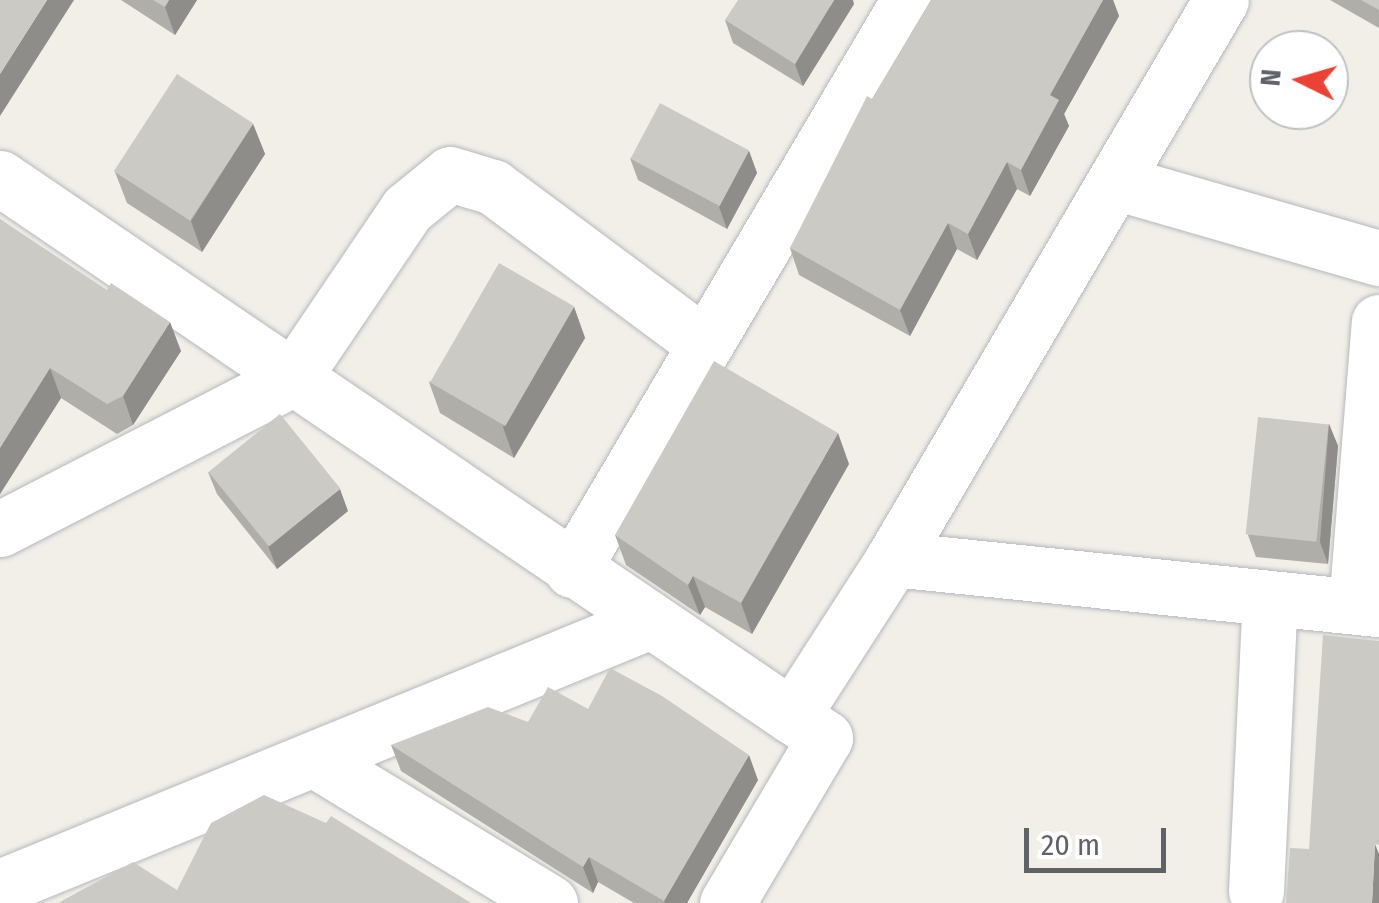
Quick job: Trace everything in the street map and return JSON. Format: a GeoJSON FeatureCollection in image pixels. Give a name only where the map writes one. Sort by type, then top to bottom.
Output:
{"type":"FeatureCollection","features":[{"type":"Feature","properties":{"kind":"street"},"geometry":{"type":"LineString","coordinates":[[572,570],[909,0]]}},
{"type":"Feature","properties":{"kind":"street"},"geometry":{"type":"LineString","coordinates":[[792,716],[893,559],[1221,0]]}},
{"type":"Feature","properties":{"kind":"street"},"geometry":{"type":"LineString","coordinates":[[0,529],[292,378],[407,209],[450,174],[493,187],[703,343]]}},
{"type":"Feature","properties":{"kind":"street"},"geometry":{"type":"LineString","coordinates":[[0,178],[648,622],[825,738],[727,903]]}},
{"type":"Feature","properties":{"kind":"street"},"geometry":{"type":"LineString","coordinates":[[1116,182],[1379,258]]}},
{"type":"Feature","properties":{"kind":"street"},"geometry":{"type":"LineString","coordinates":[[893,559],[1368,608],[1379,322]]}},
{"type":"Feature","properties":{"kind":"street"},"geometry":{"type":"LineString","coordinates":[[1256,891],[1270,599]]}},
{"type":"Feature","properties":{"kind":"street"},"geometry":{"type":"LineString","coordinates":[[0,887],[648,622]]}},
{"type":"Feature","properties":{"kind":"street"},"geometry":{"type":"LineString","coordinates":[[314,760],[550,903]]}},
{"type":"Feature","properties":{"kind":"building"},"geometry":{"type":"Polygon","coordinates":[[[0,0],[47,0],[0,74],[0,0]]]}},
{"type":"Feature","properties":{"kind":"building"},"geometry":{"type":"Polygon","coordinates":[[[738,0],[834,0],[795,64],[725,20],[738,0]]]}},
{"type":"Feature","properties":{"kind":"building"},"geometry":{"type":"Polygon","coordinates":[[[931,0],[1103,0],[1050,95],[1059,100],[1021,170],[1007,162],[968,234],[948,223],[900,310],[790,248],[867,96],[872,99],[931,0]]]}},
{"type":"Feature","properties":{"kind":"building"},"geometry":{"type":"Polygon","coordinates":[[[1361,0],[1379,0],[1379,10],[1361,0]]]}},
{"type":"Feature","properties":{"kind":"building"},"geometry":{"type":"Polygon","coordinates":[[[177,74],[253,124],[190,221],[114,171],[177,74]]]}},
{"type":"Feature","properties":{"kind":"building"},"geometry":{"type":"Polygon","coordinates":[[[660,103],[749,150],[720,206],[630,159],[660,103]]]}},
{"type":"Feature","properties":{"kind":"building"},"geometry":{"type":"Polygon","coordinates":[[[0,219],[107,290],[111,283],[170,322],[123,396],[107,404],[50,368],[0,448],[0,219]]]}},
{"type":"Feature","properties":{"kind":"building"},"geometry":{"type":"Polygon","coordinates":[[[499,263],[574,306],[505,426],[430,383],[499,263]]]}},
{"type":"Feature","properties":{"kind":"building"},"geometry":{"type":"Polygon","coordinates":[[[714,361],[838,433],[741,603],[693,576],[688,585],[615,535],[714,361]]]}},
{"type":"Feature","properties":{"kind":"building"},"geometry":{"type":"Polygon","coordinates":[[[280,414],[340,489],[269,547],[209,472],[280,414]]]}},
{"type":"Feature","properties":{"kind":"building"},"geometry":{"type":"Polygon","coordinates":[[[1258,417],[1329,424],[1316,542],[1246,534],[1258,417]]]}},
{"type":"Feature","properties":{"kind":"building"},"geometry":{"type":"Polygon","coordinates":[[[1323,635],[1379,641],[1379,845],[1375,844],[1372,903],[1286,903],[1290,848],[1309,849],[1323,635]]]}},
{"type":"Feature","properties":{"kind":"building"},"geometry":{"type":"Polygon","coordinates":[[[610,668],[662,696],[749,755],[664,901],[589,857],[583,867],[391,745],[488,707],[528,722],[548,687],[588,709],[610,668]]]}},
{"type":"Feature","properties":{"kind":"building"},"geometry":{"type":"Polygon","coordinates":[[[264,795],[326,823],[331,816],[471,903],[58,903],[133,862],[177,890],[211,823],[264,795]]]}}]}
